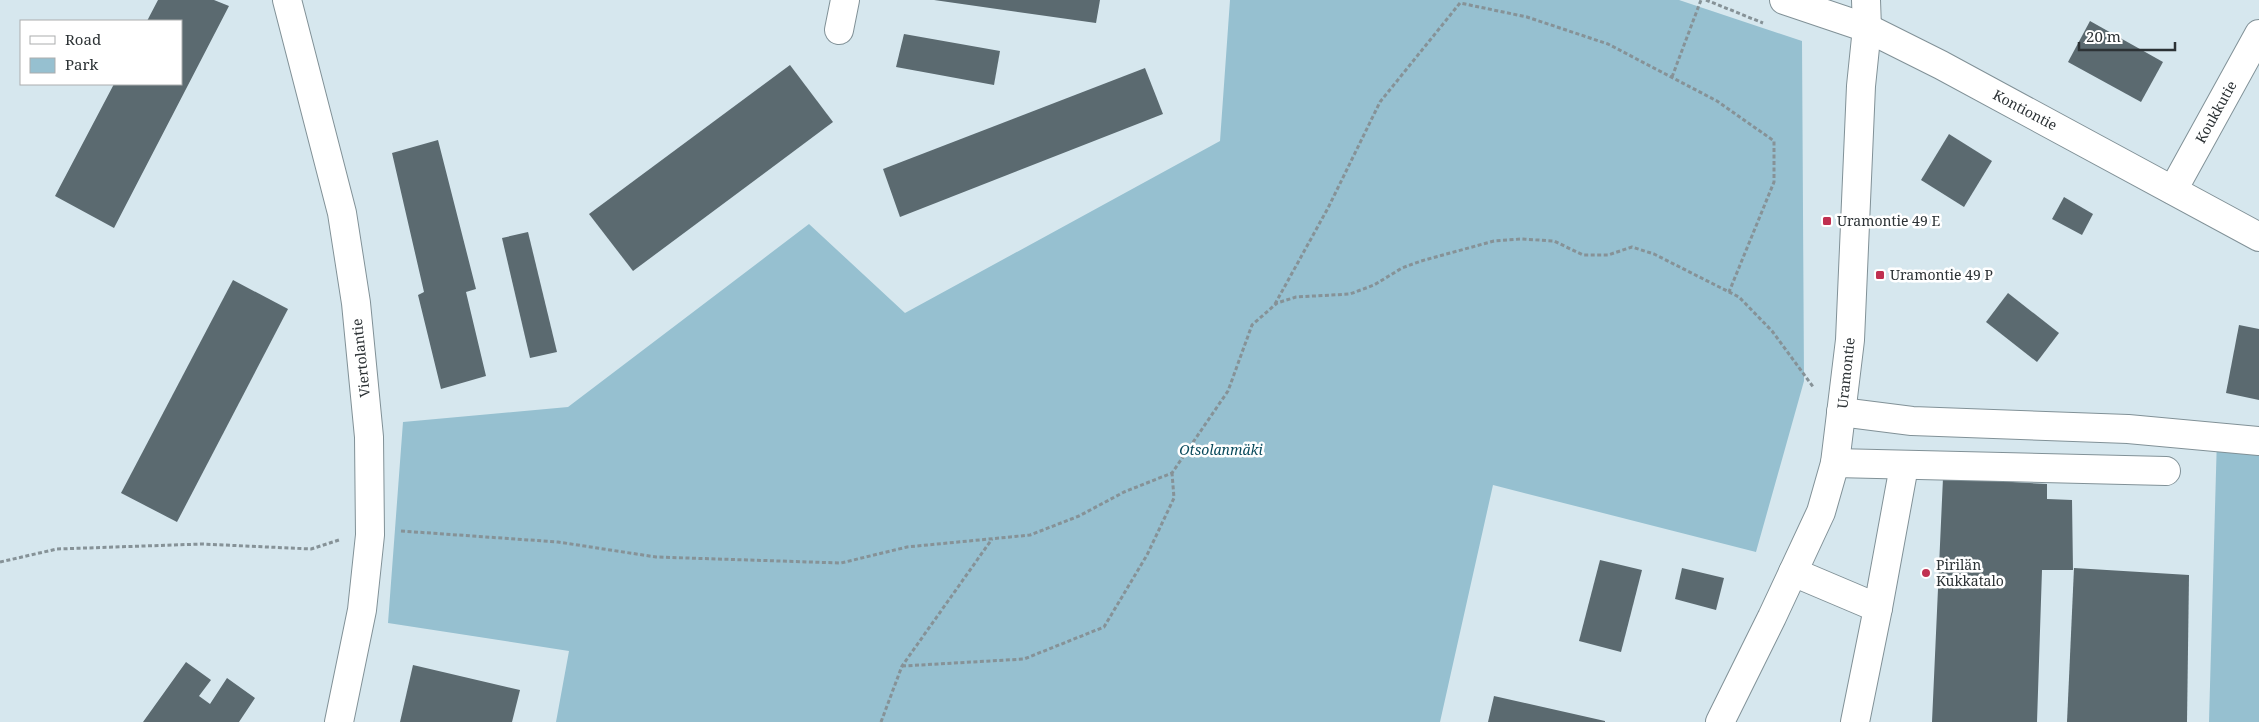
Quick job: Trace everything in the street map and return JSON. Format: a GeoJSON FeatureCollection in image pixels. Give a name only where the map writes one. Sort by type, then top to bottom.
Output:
{"type":"FeatureCollection","features":[{"type":"Feature","properties":{"kind":"street","name":"Viertolantie"},"geometry":{"type":"LineString","coordinates":[[287,0],[342,213],[356,303],[369,437],[370,529],[362,610],[339,722]]}},
{"type":"Feature","properties":{"kind":"street"},"geometry":{"type":"LineString","coordinates":[[840,30],[845,0]]}},
{"type":"Feature","properties":{"kind":"street","name":"Kontiontie"},"geometry":{"type":"LineString","coordinates":[[1784,0],[1867,28],[1941,65],[2259,237]]}},
{"type":"Feature","properties":{"kind":"street","name":"Uramontie"},"geometry":{"type":"LineString","coordinates":[[1720,722],[1821,512],[1835,463],[1850,340],[1860,86],[1867,28],[1866,0]]}},
{"type":"Feature","properties":{"kind":"street","name":"Koukkutie"},"geometry":{"type":"LineString","coordinates":[[2173,190],[2259,34]]}},
{"type":"Feature","properties":{"kind":"street"},"geometry":{"type":"LineString","coordinates":[[1841,412],[1912,421],[2128,429],[2259,440]]}},
{"type":"Feature","properties":{"kind":"street"},"geometry":{"type":"LineString","coordinates":[[1835,463],[2166,471]]}},
{"type":"Feature","properties":{"kind":"street"},"geometry":{"type":"LineString","coordinates":[[1856,722],[1904,466]]}},
{"type":"Feature","properties":{"kind":"street"},"geometry":{"type":"LineString","coordinates":[[1793,572],[1878,608]]}},
{"type":"Feature","properties":{"kind":"path"},"geometry":{"type":"LineString","coordinates":[[1672,78],[1701,0]]}},
{"type":"Feature","properties":{"kind":"path"},"geometry":{"type":"LineString","coordinates":[[1274,306],[1328,208],[1380,102],[1460,2],[1527,17],[1608,44],[1717,101],[1774,141],[1774,182],[1729,292]]}},
{"type":"Feature","properties":{"kind":"path"},"geometry":{"type":"LineString","coordinates":[[0,562],[57,549],[202,544],[311,549],[370,529],[558,542],[656,557],[841,563],[907,547],[1030,535],[1079,516],[1124,492],[1172,473],[1228,391],[1252,325],[1274,306],[1296,297],[1350,294],[1374,285],[1402,268],[1420,261],[1494,241],[1521,239],[1554,241],[1583,255],[1608,255],[1632,247],[1654,254],[1739,296],[1772,331],[1815,390]]}},
{"type":"Feature","properties":{"kind":"path"},"geometry":{"type":"LineString","coordinates":[[902,666],[1024,659],[1104,626],[1147,555],[1174,498],[1172,473]]}},
{"type":"Feature","properties":{"kind":"path"},"geometry":{"type":"LineString","coordinates":[[881,722],[902,666],[992,539]]}},
{"type":"Feature","properties":{"kind":"green space","name":"Otsolanmäki"},"geometry":{"type":"Polygon","coordinates":[[[1230,0],[1679,0],[1802,41],[1804,381],[1756,552],[1493,485],[1440,722],[556,722],[569,651],[388,623],[403,422],[568,407],[809,224],[905,313],[1220,141],[1230,0]]]}},
{"type":"Feature","properties":{"kind":"green space"},"geometry":{"type":"Polygon","coordinates":[[[2217,437],[2259,441],[2259,722],[2209,722],[2217,437]]]}},
{"type":"Feature","properties":{"kind":"building"},"geometry":{"type":"Polygon","coordinates":[[[158,0],[214,0],[229,6],[114,228],[55,196],[113,85],[182,85],[182,20],[148,20],[158,0]]]}},
{"type":"Feature","properties":{"kind":"building"},"geometry":{"type":"Polygon","coordinates":[[[934,0],[1100,0],[1096,23],[934,0]]]}},
{"type":"Feature","properties":{"kind":"building"},"geometry":{"type":"Polygon","coordinates":[[[2090,21],[2163,62],[2141,102],[2068,62],[2090,21]]]}},
{"type":"Feature","properties":{"kind":"building"},"geometry":{"type":"Polygon","coordinates":[[[904,34],[1000,51],[994,85],[896,67],[904,34]]]}},
{"type":"Feature","properties":{"kind":"building"},"geometry":{"type":"Polygon","coordinates":[[[790,65],[833,122],[633,271],[589,214],[790,65]]]}},
{"type":"Feature","properties":{"kind":"building"},"geometry":{"type":"Polygon","coordinates":[[[1145,68],[1163,114],[900,217],[883,169],[1145,68]]]}},
{"type":"Feature","properties":{"kind":"building"},"geometry":{"type":"Polygon","coordinates":[[[1949,134],[1992,161],[1964,207],[1921,180],[1949,134]]]}},
{"type":"Feature","properties":{"kind":"building"},"geometry":{"type":"Polygon","coordinates":[[[438,140],[476,289],[466,292],[486,376],[441,389],[418,295],[424,292],[392,153],[438,140]]]}},
{"type":"Feature","properties":{"kind":"building"},"geometry":{"type":"Polygon","coordinates":[[[2064,197],[2093,214],[2082,235],[2052,219],[2064,197]]]}},
{"type":"Feature","properties":{"kind":"building"},"geometry":{"type":"Polygon","coordinates":[[[528,232],[557,352],[530,358],[502,238],[528,232]]]}},
{"type":"Feature","properties":{"kind":"building"},"geometry":{"type":"Polygon","coordinates":[[[233,280],[288,309],[177,522],[121,493],[233,280]]]}},
{"type":"Feature","properties":{"kind":"building"},"geometry":{"type":"Polygon","coordinates":[[[2008,293],[2059,333],[2037,362],[1986,322],[2008,293]]]}},
{"type":"Feature","properties":{"kind":"building"},"geometry":{"type":"Polygon","coordinates":[[[2239,325],[2259,329],[2259,400],[2226,393],[2239,325]]]}},
{"type":"Feature","properties":{"kind":"building"},"geometry":{"type":"Polygon","coordinates":[[[1943,478],[2047,484],[2047,499],[2072,500],[2073,570],[2042,570],[2037,722],[1932,722],[1943,478]]]}},
{"type":"Feature","properties":{"kind":"building"},"geometry":{"type":"Polygon","coordinates":[[[1600,560],[1642,570],[1621,652],[1579,641],[1600,560]]]}},
{"type":"Feature","properties":{"kind":"building"},"geometry":{"type":"Polygon","coordinates":[[[1682,568],[1724,578],[1716,610],[1675,599],[1682,568]]]}},
{"type":"Feature","properties":{"kind":"building"},"geometry":{"type":"Polygon","coordinates":[[[2074,568],[2189,575],[2187,722],[2067,722],[2074,568]]]}},
{"type":"Feature","properties":{"kind":"building"},"geometry":{"type":"Polygon","coordinates":[[[186,662],[211,680],[199,696],[210,704],[227,678],[255,698],[239,722],[143,722],[186,662]]]}},
{"type":"Feature","properties":{"kind":"building"},"geometry":{"type":"Polygon","coordinates":[[[413,665],[520,690],[512,722],[400,722],[413,665]]]}},
{"type":"Feature","properties":{"kind":"building"},"geometry":{"type":"Polygon","coordinates":[[[1494,696],[1605,721],[1605,722],[1488,722],[1494,696]]]}},
{"type":"Feature","properties":{"kind":"place","name":"Uramontie 49 E"},"geometry":{"type":"Point","coordinates":[1827,221]}},
{"type":"Feature","properties":{"kind":"place","name":"Uramontie 49 P"},"geometry":{"type":"Point","coordinates":[1880,275]}},
{"type":"Feature","properties":{"kind":"place","name":"Pirilän Kukkatalo"},"geometry":{"type":"Point","coordinates":[1926,573]}}]}
